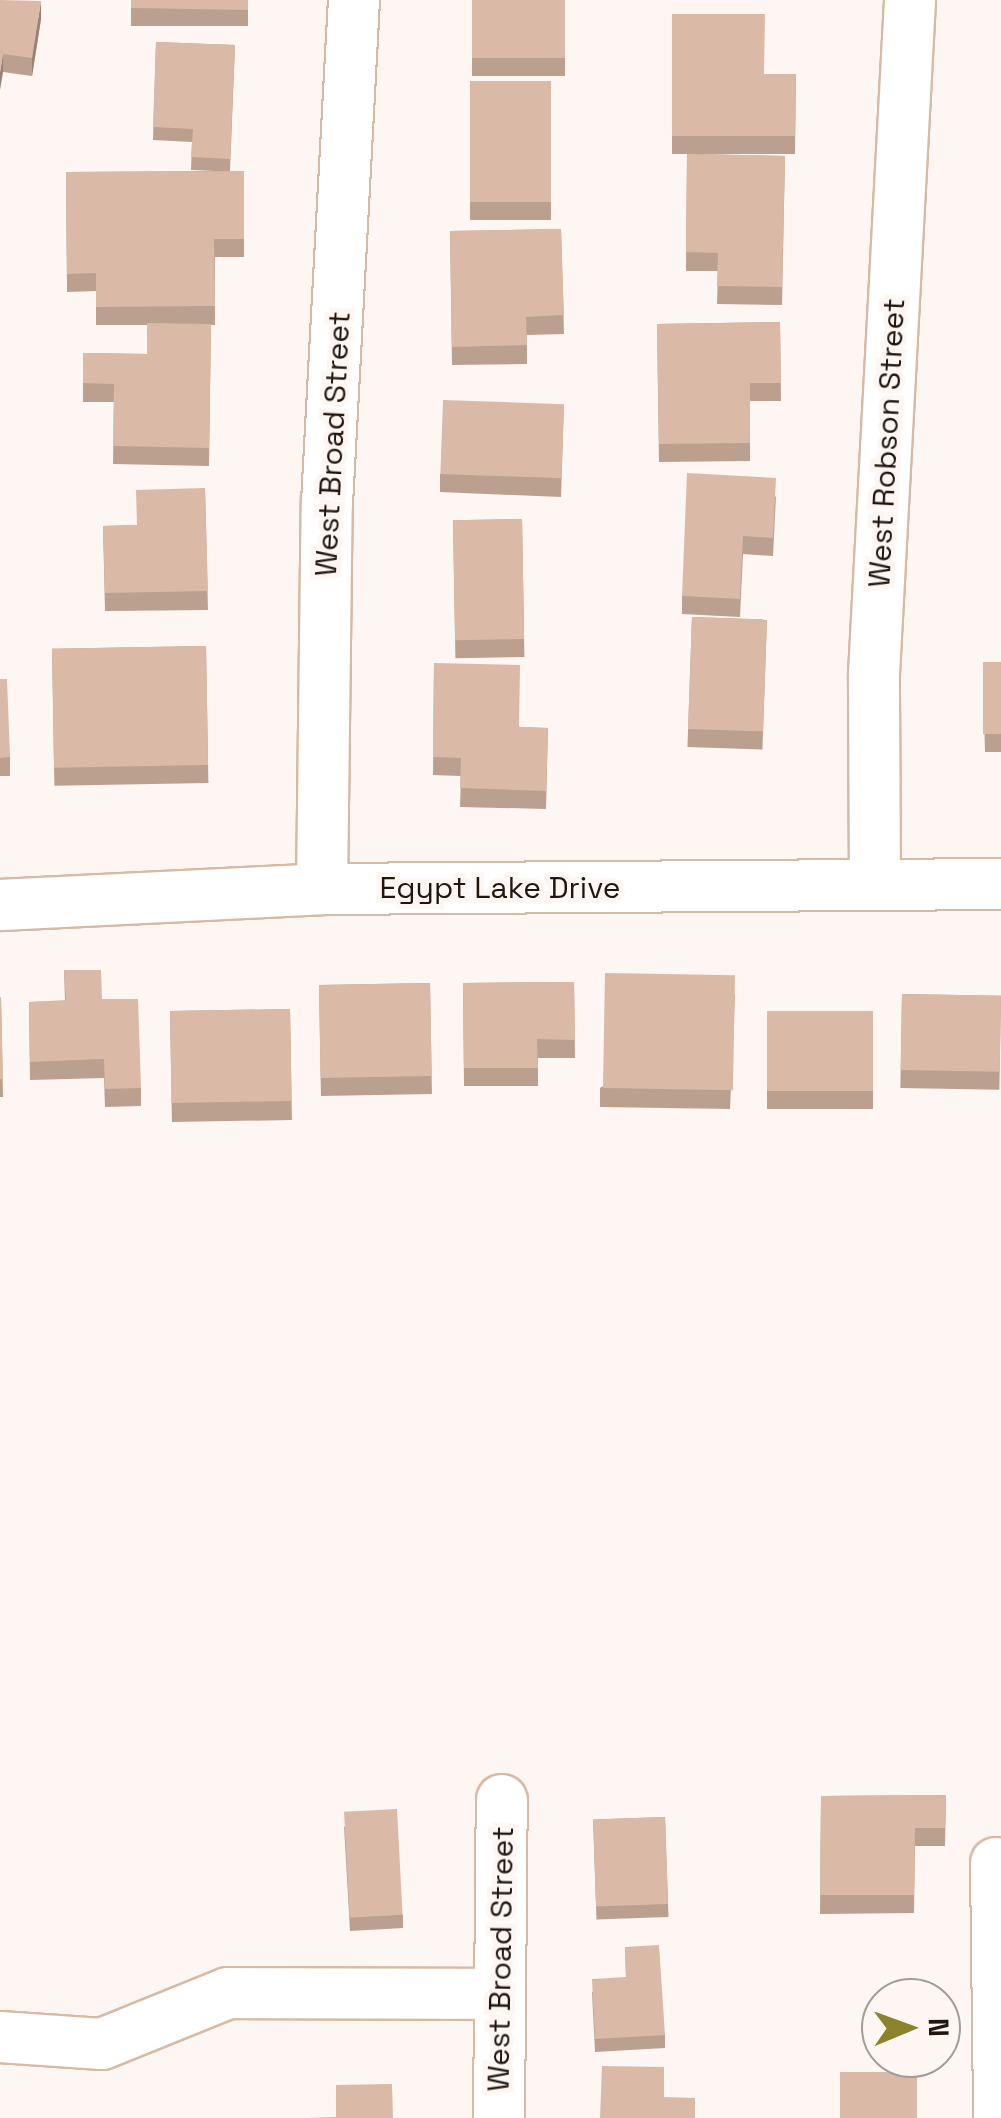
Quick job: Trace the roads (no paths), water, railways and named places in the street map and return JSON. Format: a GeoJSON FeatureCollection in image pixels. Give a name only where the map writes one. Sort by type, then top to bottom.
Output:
{"type":"FeatureCollection","features":[{"type":"Feature","properties":{"kind":"street","name":"West Broad Street"},"geometry":{"type":"LineString","coordinates":[[322,889],[327,503],[354,0]]}},
{"type":"Feature","properties":{"kind":"street","name":"West Robson Street"},"geometry":{"type":"LineString","coordinates":[[875,885],[874,674],[910,0]]}},
{"type":"Feature","properties":{"kind":"street","name":"Egypt Lake Drive"},"geometry":{"type":"LineString","coordinates":[[0,906],[322,889],[1001,884]]}},
{"type":"Feature","properties":{"kind":"street","name":"West Broad Street"},"geometry":{"type":"LineString","coordinates":[[499,2118],[502,1800]]}},
{"type":"Feature","properties":{"kind":"street"},"geometry":{"type":"LineString","coordinates":[[996,1864],[999,2118]]}},
{"type":"Feature","properties":{"kind":"street"},"geometry":{"type":"LineString","coordinates":[[0,2037],[102,2044],[228,1994],[499,1994]]}}]}
